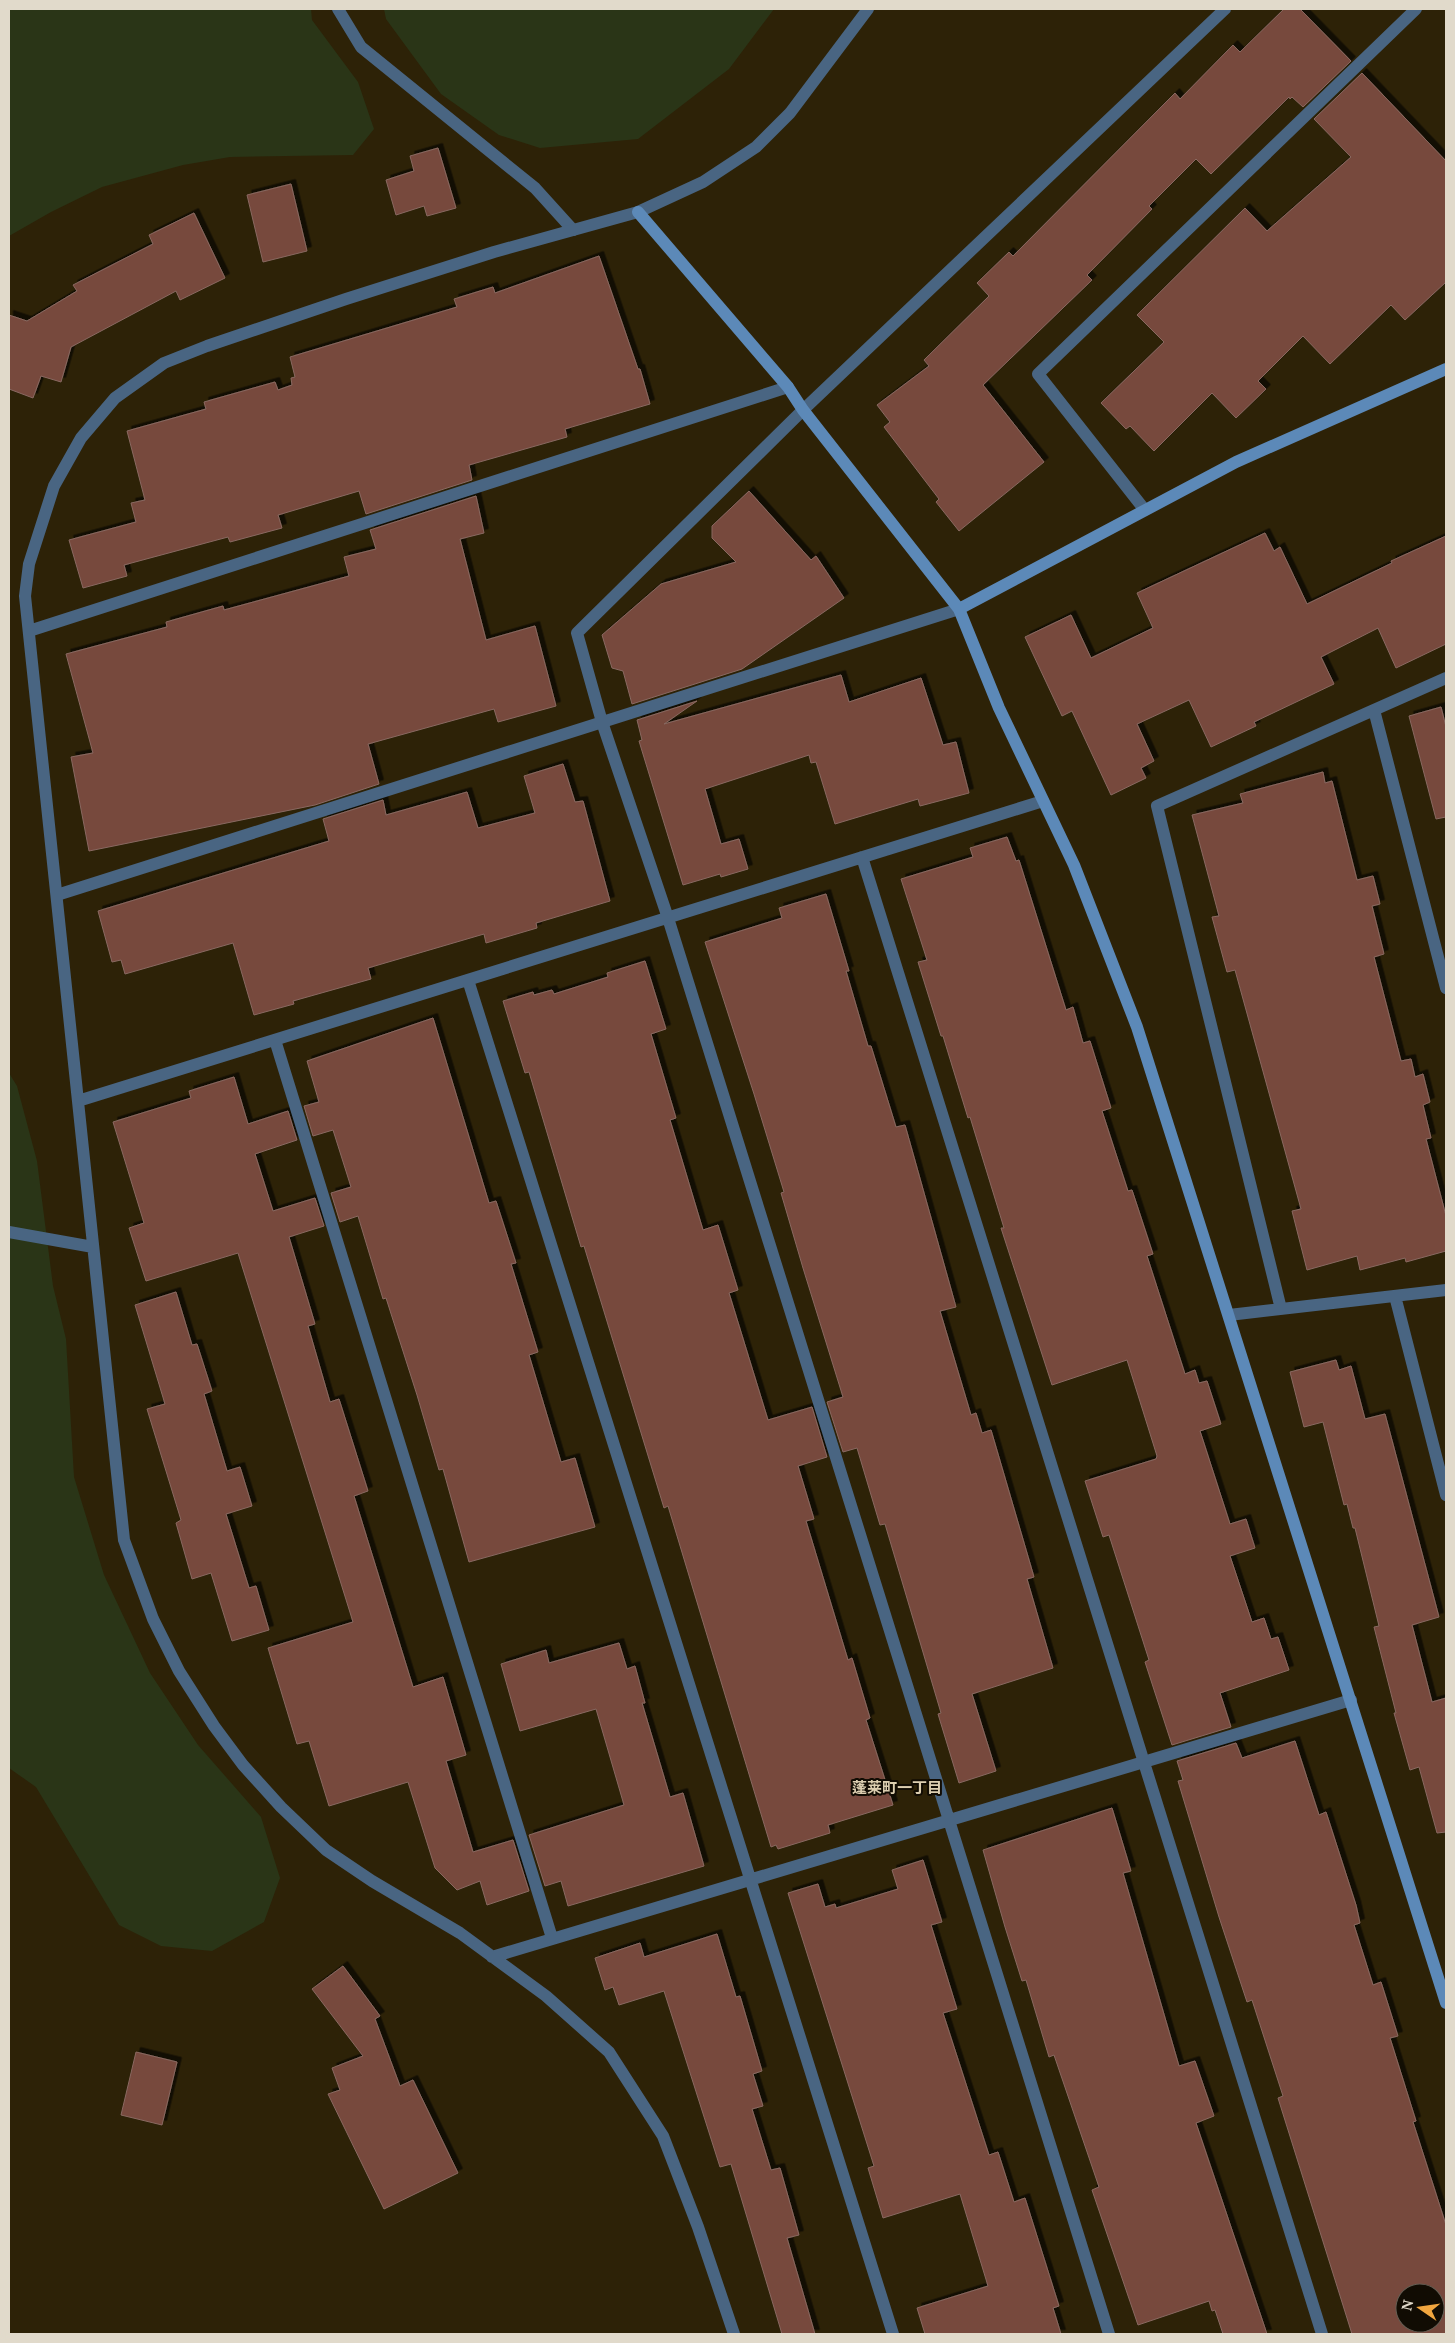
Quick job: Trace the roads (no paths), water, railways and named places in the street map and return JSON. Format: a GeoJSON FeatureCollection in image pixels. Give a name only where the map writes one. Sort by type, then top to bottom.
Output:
{"type":"FeatureCollection","features":[{"type":"Feature","properties":{"kind":"street"},"geometry":{"type":"LineString","coordinates":[[338,9],[361,47],[535,188],[572,230]]}},
{"type":"Feature","properties":{"kind":"street"},"geometry":{"type":"LineString","coordinates":[[734,2334],[698,2227],[663,2136],[608,2052],[546,1996],[460,1933],[372,1881],[326,1850],[281,1807],[243,1765],[214,1726],[179,1671],[153,1619],[124,1540],[25,596],[28,564],[54,486],[81,438],[115,398],[164,363],[207,346],[466,261],[638,212],[703,182],[756,147],[790,114],[868,9]]}},
{"type":"Feature","properties":{"kind":"street"},"geometry":{"type":"LineString","coordinates":[[1109,2334],[668,918],[602,722],[577,633],[804,410],[1225,9]]}},
{"type":"Feature","properties":{"kind":"street"},"geometry":{"type":"LineString","coordinates":[[1144,509],[1038,374],[1416,9]]}},
{"type":"Feature","properties":{"kind":"street"},"geometry":{"type":"LineString","coordinates":[[638,212],[788,387],[958,609],[999,708],[1074,865],[1137,1027],[1446,2003]]}},
{"type":"Feature","properties":{"kind":"street"},"geometry":{"type":"LineString","coordinates":[[56,895],[958,609],[1236,462],[1446,369]]}},
{"type":"Feature","properties":{"kind":"street"},"geometry":{"type":"LineString","coordinates":[[29,631],[788,387]]}},
{"type":"Feature","properties":{"kind":"street"},"geometry":{"type":"LineString","coordinates":[[1281,1309],[1157,806],[1446,678]]}},
{"type":"Feature","properties":{"kind":"street"},"geometry":{"type":"LineString","coordinates":[[1374,710],[1446,988]]}},
{"type":"Feature","properties":{"kind":"street"},"geometry":{"type":"LineString","coordinates":[[78,1101],[1043,801]]}},
{"type":"Feature","properties":{"kind":"street"},"geometry":{"type":"LineString","coordinates":[[862,857],[1322,2334]]}},
{"type":"Feature","properties":{"kind":"street"},"geometry":{"type":"LineString","coordinates":[[468,980],[893,2334]]}},
{"type":"Feature","properties":{"kind":"street"},"geometry":{"type":"LineString","coordinates":[[275,1040],[552,1938]]}},
{"type":"Feature","properties":{"kind":"street"},"geometry":{"type":"LineString","coordinates":[[9,1232],[93,1247]]}},
{"type":"Feature","properties":{"kind":"street"},"geometry":{"type":"LineString","coordinates":[[1229,1315],[1446,1290]]}},
{"type":"Feature","properties":{"kind":"street"},"geometry":{"type":"LineString","coordinates":[[1395,1296],[1444,1474],[1446,1495]]}},
{"type":"Feature","properties":{"kind":"street"},"geometry":{"type":"LineString","coordinates":[[492,1956],[1351,1700]]}},
{"type":"Feature","properties":{"kind":"district","name":"蓬莱町一丁目"},"geometry":{"type":"Point","coordinates":[897,1787]}}]}
